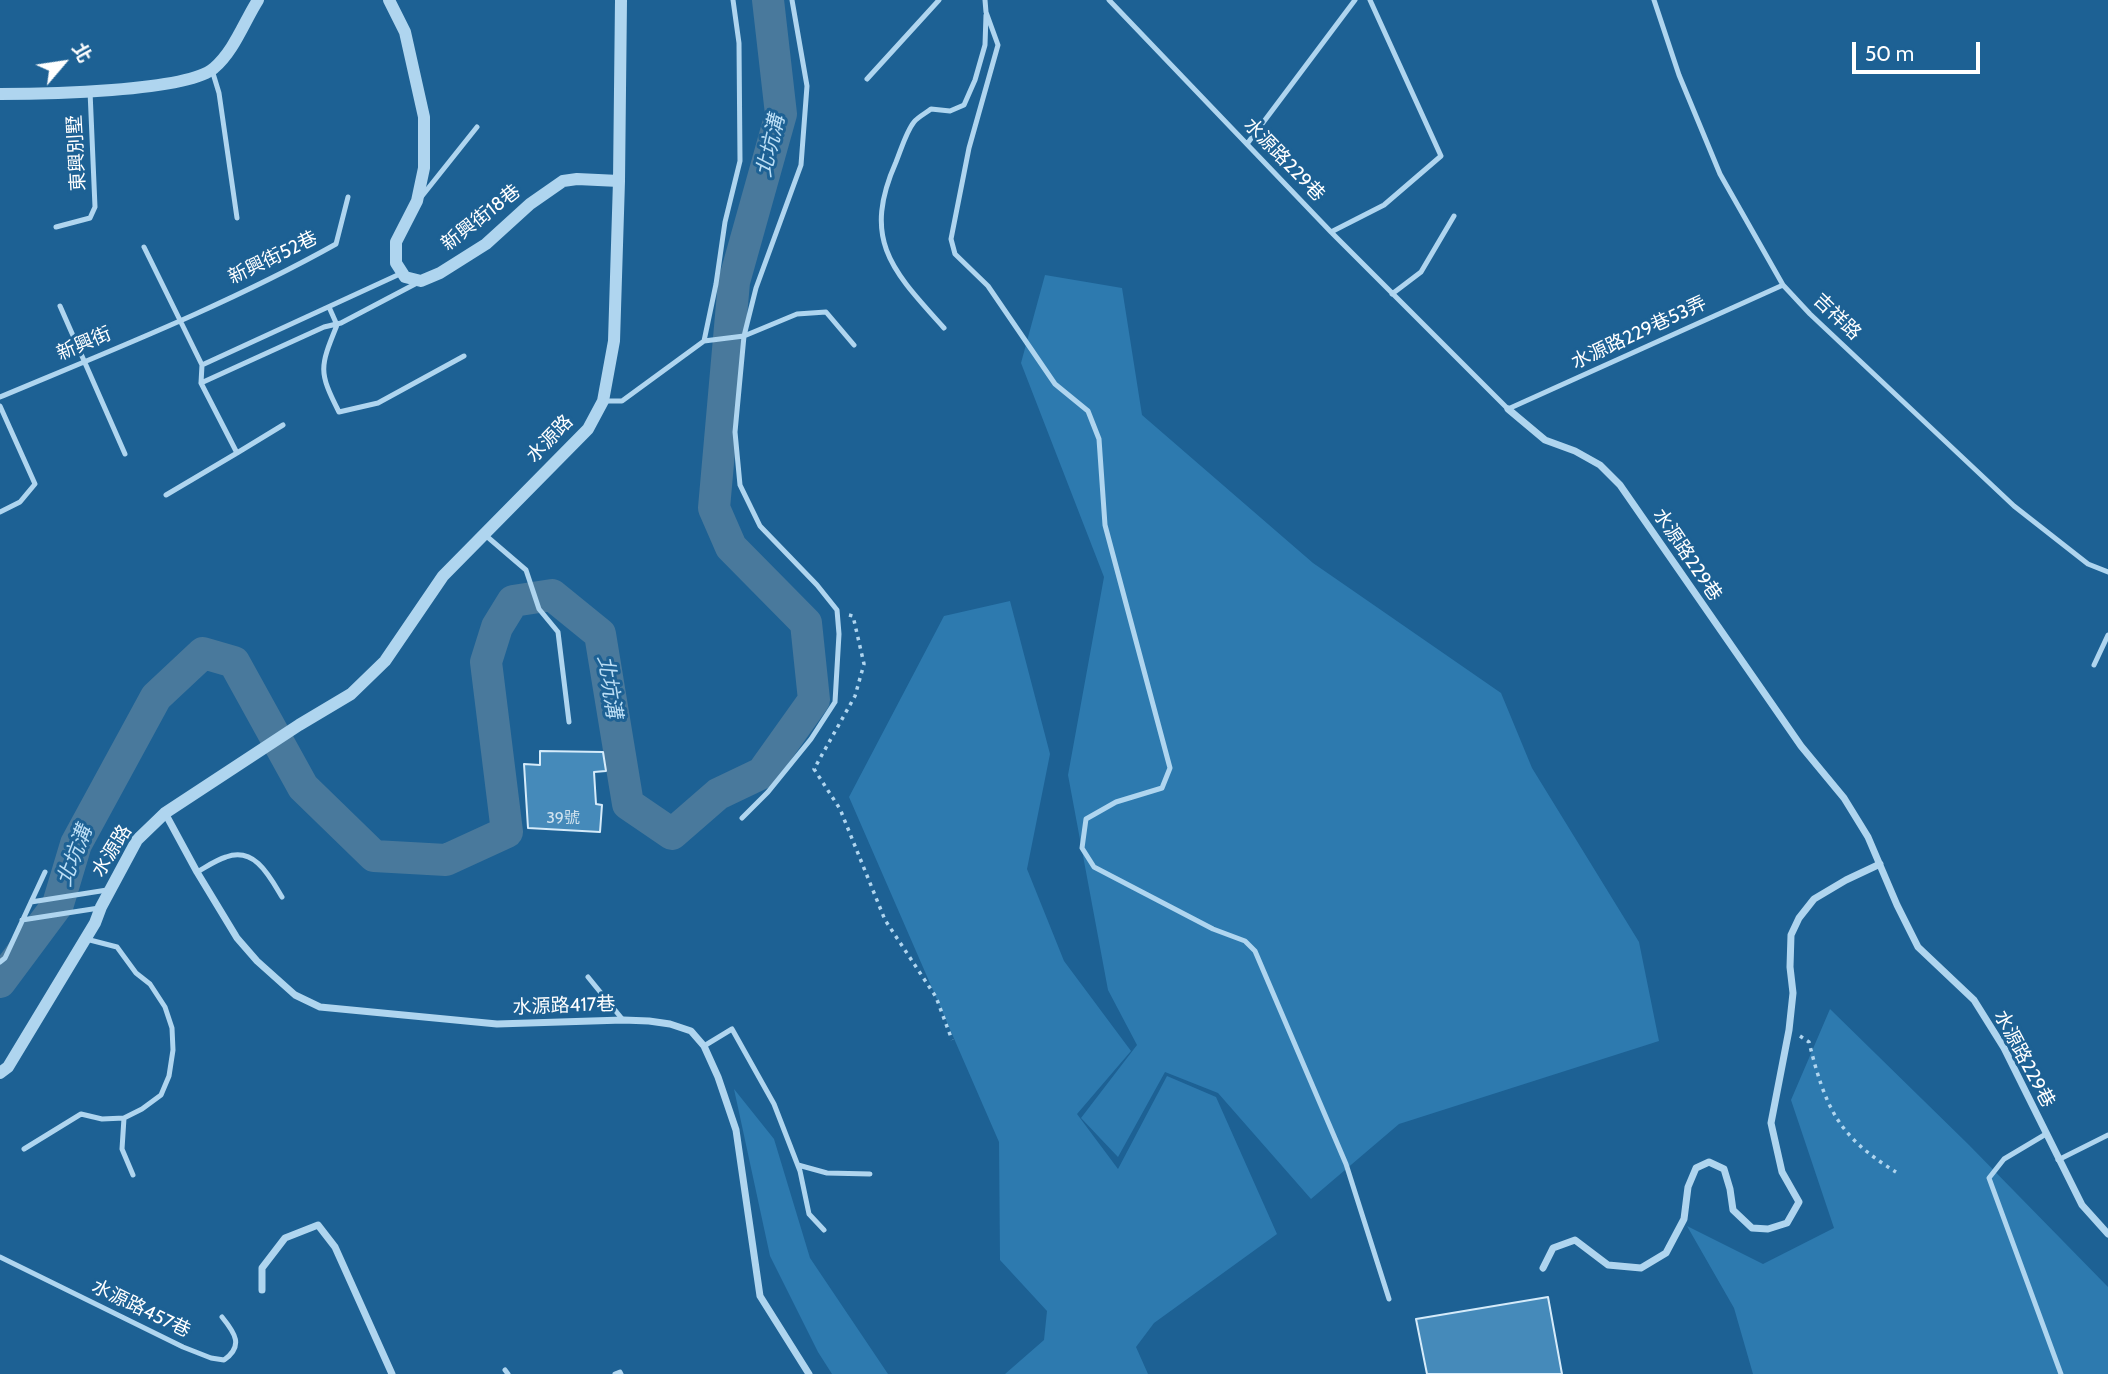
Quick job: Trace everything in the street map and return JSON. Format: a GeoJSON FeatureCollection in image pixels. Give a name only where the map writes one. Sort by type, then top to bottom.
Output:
{"type":"FeatureCollection","features":[{"type":"Feature","properties":{"kind":"street"},"geometry":{"type":"LineString","coordinates":[[0,94],[90,91],[191,80],[212,71],[224,58],[258,0]]}},
{"type":"Feature","properties":{"kind":"street"},"geometry":{"type":"LineString","coordinates":[[389,0],[405,32],[424,117],[425,167],[417,201],[396,242],[396,263],[404,277],[421,281]]}},
{"type":"Feature","properties":{"kind":"street","name":"水源路"},"geometry":{"type":"LineString","coordinates":[[0,1073],[9,1067],[86,939],[137,840],[165,813],[351,694],[384,661],[443,576],[588,429],[603,401],[614,341],[621,0]]}},
{"type":"Feature","properties":{"kind":"street","name":"新興街18巷"},"geometry":{"type":"LineString","coordinates":[[421,281],[440,274],[486,243],[530,204],[563,181],[619,181]]}},
{"type":"Feature","properties":{"kind":"street","name":"水源路229巷"},"geometry":{"type":"LineString","coordinates":[[1508,409],[1545,440],[1576,451],[1600,465],[1620,485],[1801,746],[1844,798],[1868,837],[1917,947],[1974,1000],[2004,1048],[2082,1205],[2108,1234]]}},
{"type":"Feature","properties":{"kind":"street","name":"水源路417巷"},"geometry":{"type":"LineString","coordinates":[[165,813],[237,938],[257,961],[295,995],[320,1007],[497,1024],[623,1020],[670,1024],[691,1031],[704,1046],[736,1130],[760,1296],[809,1374]]}},
{"type":"Feature","properties":{"kind":"street"},"geometry":{"type":"LineString","coordinates":[[1543,1268],[1553,1248],[1575,1240],[1608,1265],[1641,1268],[1666,1253],[1684,1219],[1688,1188],[1696,1168],[1709,1163],[1724,1169],[1733,1210],[1752,1228],[1768,1229],[1787,1223],[1798,1202],[1782,1172],[1771,1123],[1789,1030],[1793,993],[1790,967],[1791,935],[1799,918],[1814,899],[1880,864]]}},
{"type":"Feature","properties":{"kind":"street"},"geometry":{"type":"LineString","coordinates":[[262,1290],[262,1268],[285,1238],[318,1225],[335,1247],[392,1374]]}},
{"type":"Feature","properties":{"kind":"lane"},"geometry":{"type":"LineString","coordinates":[[704,341],[725,222],[740,161],[739,43],[733,0]]}},
{"type":"Feature","properties":{"kind":"lane"},"geometry":{"type":"LineString","coordinates":[[742,818],[768,792],[811,739],[835,702],[839,634],[837,610],[817,585],[760,526],[740,485],[735,432],[744,336],[757,288],[801,165],[807,86],[792,0]]}},
{"type":"Feature","properties":{"kind":"lane"},"geometry":{"type":"LineString","coordinates":[[867,79],[939,0]]}},
{"type":"Feature","properties":{"kind":"lane"},"geometry":{"type":"LineString","coordinates":[[944,328],[904,284],[894,267],[884,243],[881,205],[886,185],[913,123],[931,109],[950,111],[964,105],[975,80],[985,45],[985,0]]}},
{"type":"Feature","properties":{"kind":"lane","name":"水源路229巷"},"geometry":{"type":"LineString","coordinates":[[1109,0],[1331,232],[1508,409]]}},
{"type":"Feature","properties":{"kind":"lane"},"geometry":{"type":"LineString","coordinates":[[1247,144],[1355,0]]}},
{"type":"Feature","properties":{"kind":"lane"},"geometry":{"type":"LineString","coordinates":[[1331,232],[1384,205],[1441,156],[1370,0]]}},
{"type":"Feature","properties":{"kind":"lane","name":"吉祥路"},"geometry":{"type":"LineString","coordinates":[[1654,0],[1679,75],[1720,174],[1783,285],[1810,314],[2014,506],[2088,564],[2108,572]]}},
{"type":"Feature","properties":{"kind":"lane"},"geometry":{"type":"LineString","coordinates":[[986,12],[998,45],[969,148],[951,239],[955,254],[988,286],[1055,384],[1088,411],[1099,439],[1105,526],[1170,768],[1161,788],[1116,802],[1086,819],[1082,848],[1094,867],[1213,929],[1245,941],[1255,951],[1346,1164],[1389,1299]]}},
{"type":"Feature","properties":{"kind":"lane"},"geometry":{"type":"LineString","coordinates":[[212,71],[219,93],[237,218]]}},
{"type":"Feature","properties":{"kind":"lane","name":"東興別墅"},"geometry":{"type":"LineString","coordinates":[[56,227],[90,218],[95,207],[90,91]]}},
{"type":"Feature","properties":{"kind":"lane"},"geometry":{"type":"LineString","coordinates":[[417,201],[477,127]]}},
{"type":"Feature","properties":{"kind":"lane","name":"新興街52巷"},"geometry":{"type":"LineString","coordinates":[[179,320],[298,266],[336,244],[348,197]]}},
{"type":"Feature","properties":{"kind":"lane"},"geometry":{"type":"LineString","coordinates":[[1392,294],[1421,272],[1454,216]]}},
{"type":"Feature","properties":{"kind":"lane"},"geometry":{"type":"LineString","coordinates":[[144,247],[202,365],[201,383],[237,453]]}},
{"type":"Feature","properties":{"kind":"lane"},"geometry":{"type":"LineString","coordinates":[[202,365],[402,273]]}},
{"type":"Feature","properties":{"kind":"lane"},"geometry":{"type":"LineString","coordinates":[[201,383],[324,327],[337,325],[421,281]]}},
{"type":"Feature","properties":{"kind":"lane","name":"水源路229巷53弄"},"geometry":{"type":"LineString","coordinates":[[1508,409],[1783,285]]}},
{"type":"Feature","properties":{"kind":"lane"},"geometry":{"type":"LineString","coordinates":[[60,306],[125,454]]}},
{"type":"Feature","properties":{"kind":"lane"},"geometry":{"type":"LineString","coordinates":[[329,307],[337,325],[322,366],[328,389],[339,412],[378,403],[464,356]]}},
{"type":"Feature","properties":{"kind":"lane"},"geometry":{"type":"LineString","coordinates":[[603,401],[622,401],[704,341],[744,336],[797,314],[826,312],[854,345]]}},
{"type":"Feature","properties":{"kind":"lane","name":"新興街"},"geometry":{"type":"LineString","coordinates":[[0,397],[179,320]]}},
{"type":"Feature","properties":{"kind":"lane"},"geometry":{"type":"LineString","coordinates":[[0,407],[35,484],[20,502],[0,512]]}},
{"type":"Feature","properties":{"kind":"lane"},"geometry":{"type":"LineString","coordinates":[[166,495],[283,425]]}},
{"type":"Feature","properties":{"kind":"lane"},"geometry":{"type":"LineString","coordinates":[[483,533],[526,570],[539,609],[558,632],[569,722]]}},
{"type":"Feature","properties":{"kind":"lane"},"geometry":{"type":"LineString","coordinates":[[2094,665],[2108,635]]}},
{"type":"Feature","properties":{"kind":"lane"},"geometry":{"type":"LineString","coordinates":[[197,872],[228,856],[244,855],[263,866],[282,897]]}},
{"type":"Feature","properties":{"kind":"lane"},"geometry":{"type":"LineString","coordinates":[[0,962],[5,958],[45,872]]}},
{"type":"Feature","properties":{"kind":"lane"},"geometry":{"type":"LineString","coordinates":[[30,902],[110,890]]}},
{"type":"Feature","properties":{"kind":"lane"},"geometry":{"type":"LineString","coordinates":[[22,920],[101,907]]}},
{"type":"Feature","properties":{"kind":"lane"},"geometry":{"type":"LineString","coordinates":[[24,1149],[81,1114],[102,1119],[124,1118],[142,1109],[161,1095],[169,1076],[173,1050],[172,1028],[165,1007],[150,984],[136,973],[117,947],[86,939]]}},
{"type":"Feature","properties":{"kind":"lane"},"geometry":{"type":"LineString","coordinates":[[588,977],[623,1020]]}},
{"type":"Feature","properties":{"kind":"lane"},"geometry":{"type":"LineString","coordinates":[[704,1046],[732,1029],[774,1104],[798,1165],[809,1214],[824,1230]]}},
{"type":"Feature","properties":{"kind":"lane"},"geometry":{"type":"LineString","coordinates":[[124,1118],[122,1149],[133,1175]]}},
{"type":"Feature","properties":{"kind":"lane"},"geometry":{"type":"LineString","coordinates":[[2046,1134],[2004,1159],[1989,1178],[2061,1374]]}},
{"type":"Feature","properties":{"kind":"lane"},"geometry":{"type":"LineString","coordinates":[[2058,1160],[2108,1135]]}},
{"type":"Feature","properties":{"kind":"lane"},"geometry":{"type":"LineString","coordinates":[[798,1165],[827,1172],[870,1174]]}},
{"type":"Feature","properties":{"kind":"lane","name":"水源路457巷"},"geometry":{"type":"LineString","coordinates":[[0,1257],[183,1348],[224,1360],[233,1353],[237,1343],[231,1328],[222,1317]]}},
{"type":"Feature","properties":{"kind":"lane"},"geometry":{"type":"LineString","coordinates":[[615,1374],[621,1374]]}},
{"type":"Feature","properties":{"kind":"path"},"geometry":{"type":"LineString","coordinates":[[837,610],[853,616],[864,664],[855,696],[814,769],[840,809],[885,920],[936,997],[953,1040]]}},
{"type":"Feature","properties":{"kind":"path"},"geometry":{"type":"LineString","coordinates":[[1789,1030],[1809,1042],[1818,1079],[1830,1109],[1848,1135],[1875,1159],[1896,1172]]}},
{"type":"Feature","properties":{"kind":"shaded area"},"geometry":{"type":"Polygon","coordinates":[[[1045,275],[1122,288],[1142,415],[1313,563],[1501,693],[1532,768],[1639,942],[1659,1041],[1399,1124],[1311,1199],[1218,1093],[1165,1072],[1118,1157],[1081,1118],[1137,1045],[1108,990],[1068,775],[1104,577],[1021,363],[1045,275]]]}},
{"type":"Feature","properties":{"kind":"shaded area"},"geometry":{"type":"Polygon","coordinates":[[[1010,601],[1050,754],[1027,869],[1064,961],[1131,1051],[1077,1114],[1118,1169],[1167,1076],[1216,1097],[1277,1234],[1154,1323],[1136,1347],[1148,1374],[1005,1374],[1044,1340],[1047,1311],[1000,1260],[999,1142],[849,797],[944,616],[1010,601]]]}},
{"type":"Feature","properties":{"kind":"shaded area"},"geometry":{"type":"Polygon","coordinates":[[[1830,1009],[1969,1145],[2108,1287],[2108,1374],[1753,1374],[1734,1308],[1687,1226],[1763,1264],[1834,1228],[1791,1100],[1830,1009]]]}},
{"type":"Feature","properties":{"kind":"shaded area"},"geometry":{"type":"Polygon","coordinates":[[[734,1089],[774,1139],[810,1258],[888,1374],[832,1374],[818,1352],[770,1256],[734,1089]]]}},
{"type":"Feature","properties":{"kind":"building"},"geometry":{"type":"Polygon","coordinates":[[[540,751],[603,752],[606,771],[594,772],[596,804],[602,805],[600,832],[528,828],[524,764],[540,765],[540,751]]]}},
{"type":"Feature","properties":{"kind":"building"},"geometry":{"type":"Polygon","coordinates":[[[1548,1297],[1562,1374],[1427,1374],[1416,1319],[1548,1297]]]}},
{"type":"Feature","properties":{"kind":"waterway","name":"北坑溝"},"geometry":{"type":"LineString","coordinates":[[0,982],[58,904],[76,844],[156,697],[203,653],[234,662],[303,787],[374,856],[446,860],[507,832],[486,662],[497,627],[513,601],[552,595],[600,634],[628,804],[672,834],[718,794],[762,773],[814,700],[806,623],[731,547],[714,508],[734,282],[781,114],[768,0]]}}]}
